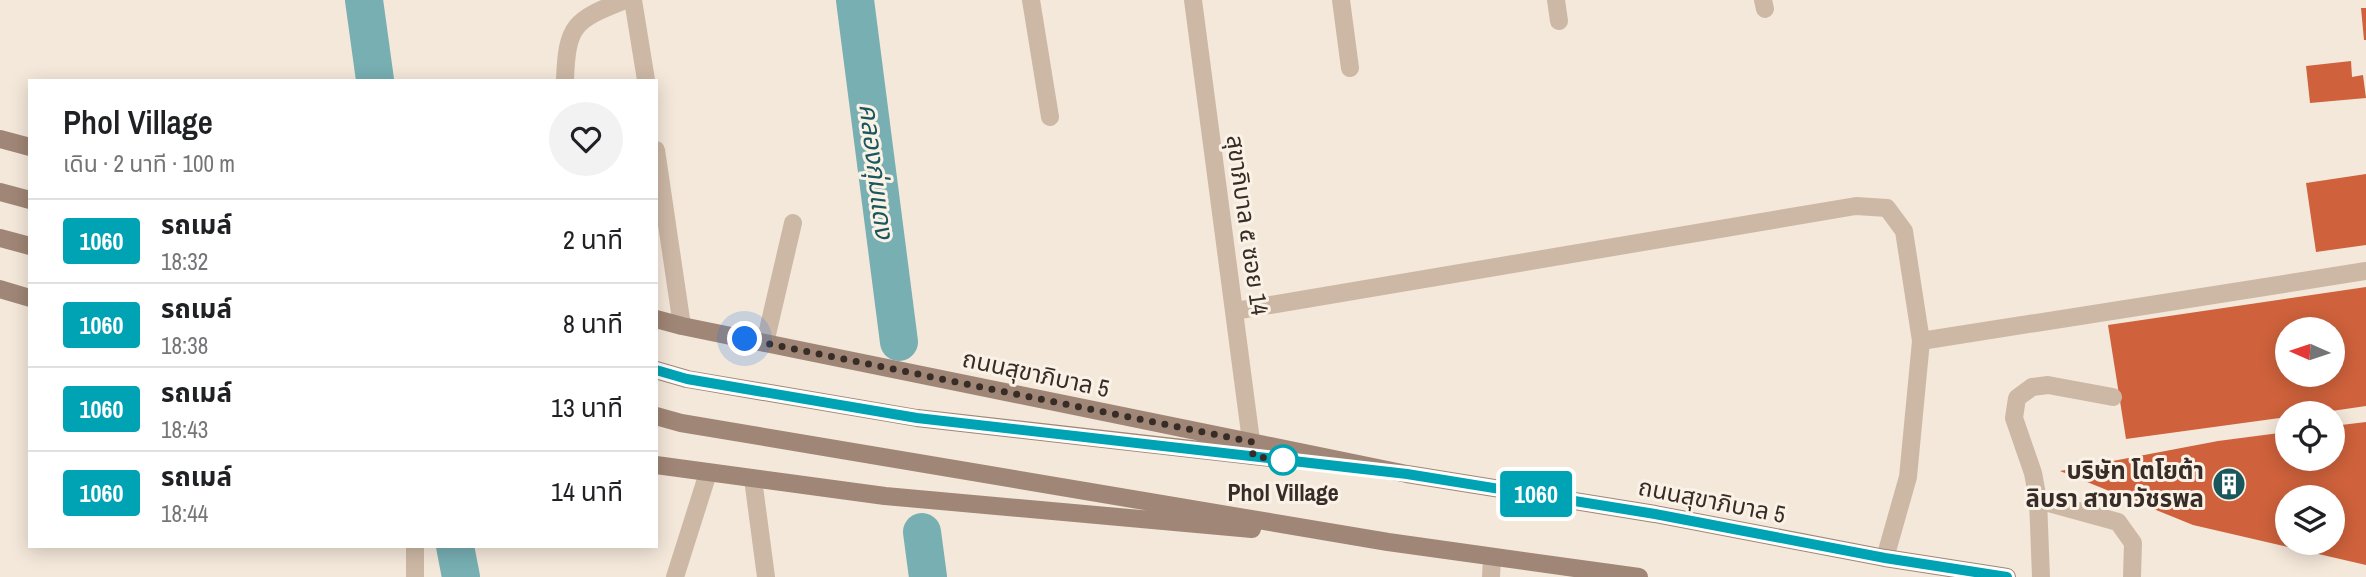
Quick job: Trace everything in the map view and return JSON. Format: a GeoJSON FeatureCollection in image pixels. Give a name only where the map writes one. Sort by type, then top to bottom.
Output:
{"type":"FeatureCollection","features":[{"type":"Feature","properties":{"kind":"main road"},"geometry":{"type":"LineString","coordinates":[[0,139],[28,146]]}},
{"type":"Feature","properties":{"kind":"main road"},"geometry":{"type":"LineString","coordinates":[[0,192],[28,199]]}},
{"type":"Feature","properties":{"kind":"main road"},"geometry":{"type":"LineString","coordinates":[[0,238],[28,245]]}},
{"type":"Feature","properties":{"kind":"main road"},"geometry":{"type":"LineString","coordinates":[[0,289],[28,297]]}},
{"type":"Feature","properties":{"kind":"main road","name":"ถนนสุขาภิบาล 5"},"geometry":{"type":"LineString","coordinates":[[658,320],[1252,449],[1655,514],[1885,558],[2007,577]]}},
{"type":"Feature","properties":{"kind":"main road","name":"ถนนสุขาภิบาล 5"},"geometry":{"type":"LineString","coordinates":[[658,371],[687,379],[917,418],[1252,449]]}},
{"type":"Feature","properties":{"kind":"main road"},"geometry":{"type":"LineString","coordinates":[[658,417],[681,423],[1388,542],[1639,577]]}},
{"type":"Feature","properties":{"kind":"main road"},"geometry":{"type":"LineString","coordinates":[[658,466],[885,496],[1388,542]]}},
{"type":"Feature","properties":{"kind":"street"},"geometry":{"type":"LineString","coordinates":[[565,79],[566,51],[576,24],[593,12],[625,0]]}},
{"type":"Feature","properties":{"kind":"street"},"geometry":{"type":"LineString","coordinates":[[633,0],[646,79]]}},
{"type":"Feature","properties":{"kind":"street"},"geometry":{"type":"LineString","coordinates":[[1031,0],[1050,117]]}},
{"type":"Feature","properties":{"kind":"street","name":"สุขาภิบาล ๕ ซอย 14"},"geometry":{"type":"LineString","coordinates":[[1193,0],[1252,449]]}},
{"type":"Feature","properties":{"kind":"street"},"geometry":{"type":"LineString","coordinates":[[1341,0],[1350,68]]}},
{"type":"Feature","properties":{"kind":"street"},"geometry":{"type":"LineString","coordinates":[[1556,0],[1559,21]]}},
{"type":"Feature","properties":{"kind":"street"},"geometry":{"type":"LineString","coordinates":[[658,164],[682,326]]}},
{"type":"Feature","properties":{"kind":"street"},"geometry":{"type":"LineString","coordinates":[[1235,312],[1856,206],[1887,208],[1904,231],[1921,341],[1908,477],[1885,558]]}},
{"type":"Feature","properties":{"kind":"street"},"geometry":{"type":"LineString","coordinates":[[765,343],[793,223]]}},
{"type":"Feature","properties":{"kind":"street"},"geometry":{"type":"LineString","coordinates":[[1921,341],[2366,271]]}},
{"type":"Feature","properties":{"kind":"street"},"geometry":{"type":"LineString","coordinates":[[2041,577],[2038,500],[2033,473],[2014,418],[2017,397],[2032,387],[2048,385],[2113,397]]}},
{"type":"Feature","properties":{"kind":"street"},"geometry":{"type":"LineString","coordinates":[[675,577],[708,473]]}},
{"type":"Feature","properties":{"kind":"street"},"geometry":{"type":"LineString","coordinates":[[753,479],[766,577]]}},
{"type":"Feature","properties":{"kind":"street"},"geometry":{"type":"LineString","coordinates":[[2038,500],[2118,522],[2133,543],[2132,577]]}},
{"type":"Feature","properties":{"kind":"street"},"geometry":{"type":"LineString","coordinates":[[415,548],[415,577]]}},
{"type":"Feature","properties":{"kind":"street"},"geometry":{"type":"LineString","coordinates":[[1491,577],[1492,558]]}},
{"type":"Feature","properties":{"kind":"building"},"geometry":{"type":"Polygon","coordinates":[[[2361,8],[2366,8],[2366,40],[2364,40],[2361,8]]]}},
{"type":"Feature","properties":{"kind":"building"},"geometry":{"type":"Polygon","coordinates":[[[2351,61],[2352,77],[2363,75],[2366,98],[2310,103],[2306,66],[2351,61]]]}},
{"type":"Feature","properties":{"kind":"building"},"geometry":{"type":"Polygon","coordinates":[[[2366,174],[2366,245],[2316,252],[2306,183],[2366,174]]]}},
{"type":"Feature","properties":{"kind":"building"},"geometry":{"type":"Polygon","coordinates":[[[2366,287],[2366,406],[2345,409],[2345,401],[2275,401],[2275,419],[2126,439],[2108,325],[2366,287]]]}},
{"type":"Feature","properties":{"kind":"building","name":"บริษัท โตโยต้า ลิบรา สาขาวัชรพล"},"geometry":{"type":"Polygon","coordinates":[[[2366,422],[2366,565],[2323,555],[2345,555],[2345,485],[2275,485],[2275,544],[2193,525],[2060,471],[2218,441],[2275,434],[2275,471],[2345,471],[2345,425],[2366,422]]]}},
{"type":"Feature","properties":{"kind":"waterway"},"geometry":{"type":"LineString","coordinates":[[364,0],[375,79]]}},
{"type":"Feature","properties":{"kind":"waterway","name":"คลองกุ่มแดง"},"geometry":{"type":"LineString","coordinates":[[855,0],[899,342]]}},
{"type":"Feature","properties":{"kind":"waterway","name":"คลองกุ่มแดง"},"geometry":{"type":"LineString","coordinates":[[922,532],[928,577]]}},
{"type":"Feature","properties":{"kind":"waterway"},"geometry":{"type":"LineString","coordinates":[[455,548],[461,577]]}},
{"type":"Feature","properties":{"kind":"bus line","name":"1060"},"geometry":{"type":"LineString","coordinates":[[658,371],[687,379],[917,418],[1407,474],[1655,514],[1885,558],[2007,577]]}},
{"type":"Feature","properties":{"kind":"place","name":"Phol Village"},"geometry":{"type":"Point","coordinates":[1283,460]}},
{"type":"Feature","properties":{"kind":"place","name":"บริษัท โตโยต้า ลิบรา สาขาวัชรพล"},"geometry":{"type":"Point","coordinates":[2229,484]}},
{"type":"Feature","properties":{"kind":"route"},"geometry":{"type":"LineString","coordinates":[[745,339],[1252,442],[1253,456],[1283,460]]}}]}
